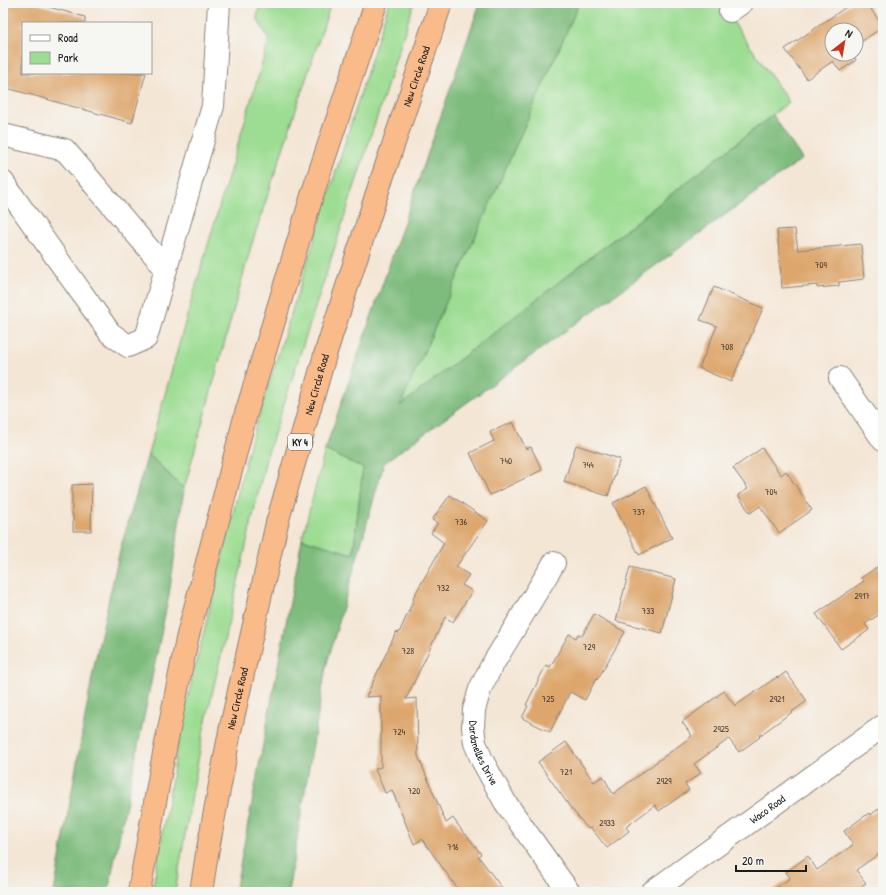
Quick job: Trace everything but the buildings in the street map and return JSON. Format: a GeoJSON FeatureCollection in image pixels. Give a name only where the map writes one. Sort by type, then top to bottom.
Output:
{"type":"FeatureCollection","features":[{"type":"Feature","properties":{"kind":"highway"},"geometry":{"type":"LineString","coordinates":[[139,892],[161,769],[187,639],[245,417],[314,189],[376,3]]}},
{"type":"Feature","properties":{"kind":"highway","name":"New Circle Road"},"geometry":{"type":"LineString","coordinates":[[201,892],[230,731],[277,522],[325,355],[441,3]]}},
{"type":"Feature","properties":{"kind":"street"},"geometry":{"type":"LineString","coordinates":[[3,182],[110,333],[128,346],[146,338],[213,106],[219,3]]}},
{"type":"Feature","properties":{"kind":"street"},"geometry":{"type":"LineString","coordinates":[[3,135],[65,150],[166,269]]}},
{"type":"Feature","properties":{"kind":"street"},"geometry":{"type":"LineString","coordinates":[[840,378],[883,440]]}},
{"type":"Feature","properties":{"kind":"street","name":"Dardanelles Drive"},"geometry":{"type":"LineString","coordinates":[[554,563],[491,667],[480,689],[474,710],[473,727],[475,742],[482,760],[505,802],[569,892]]}},
{"type":"Feature","properties":{"kind":"street","name":"Waco Road"},"geometry":{"type":"LineString","coordinates":[[652,892],[883,726]]}},
{"type":"Feature","properties":{"kind":"green space"},"geometry":{"type":"Polygon","coordinates":[[[260,3],[331,3],[252,243],[184,489],[148,454],[193,295],[269,40],[257,18],[260,3]]]}},
{"type":"Feature","properties":{"kind":"green space"},"geometry":{"type":"Polygon","coordinates":[[[389,3],[414,3],[266,459],[202,738],[175,892],[152,892],[182,721],[250,444],[389,3]]]}},
{"type":"Feature","properties":{"kind":"green space"},"geometry":{"type":"Polygon","coordinates":[[[480,3],[578,3],[578,6],[400,406],[773,115],[802,159],[384,463],[326,667],[288,892],[235,892],[302,539],[353,554],[363,468],[325,450],[480,3]]]}},
{"type":"Feature","properties":{"kind":"green space"},"geometry":{"type":"Polygon","coordinates":[[[578,3],[720,3],[789,102],[399,407],[578,6],[578,3]]]}},
{"type":"Feature","properties":{"kind":"green space"},"geometry":{"type":"Polygon","coordinates":[[[325,450],[363,468],[353,555],[302,539],[325,450]]]}},
{"type":"Feature","properties":{"kind":"green space"},"geometry":{"type":"Polygon","coordinates":[[[148,454],[184,489],[169,595],[108,892],[54,892],[95,661],[120,550],[148,454]]]}}]}
